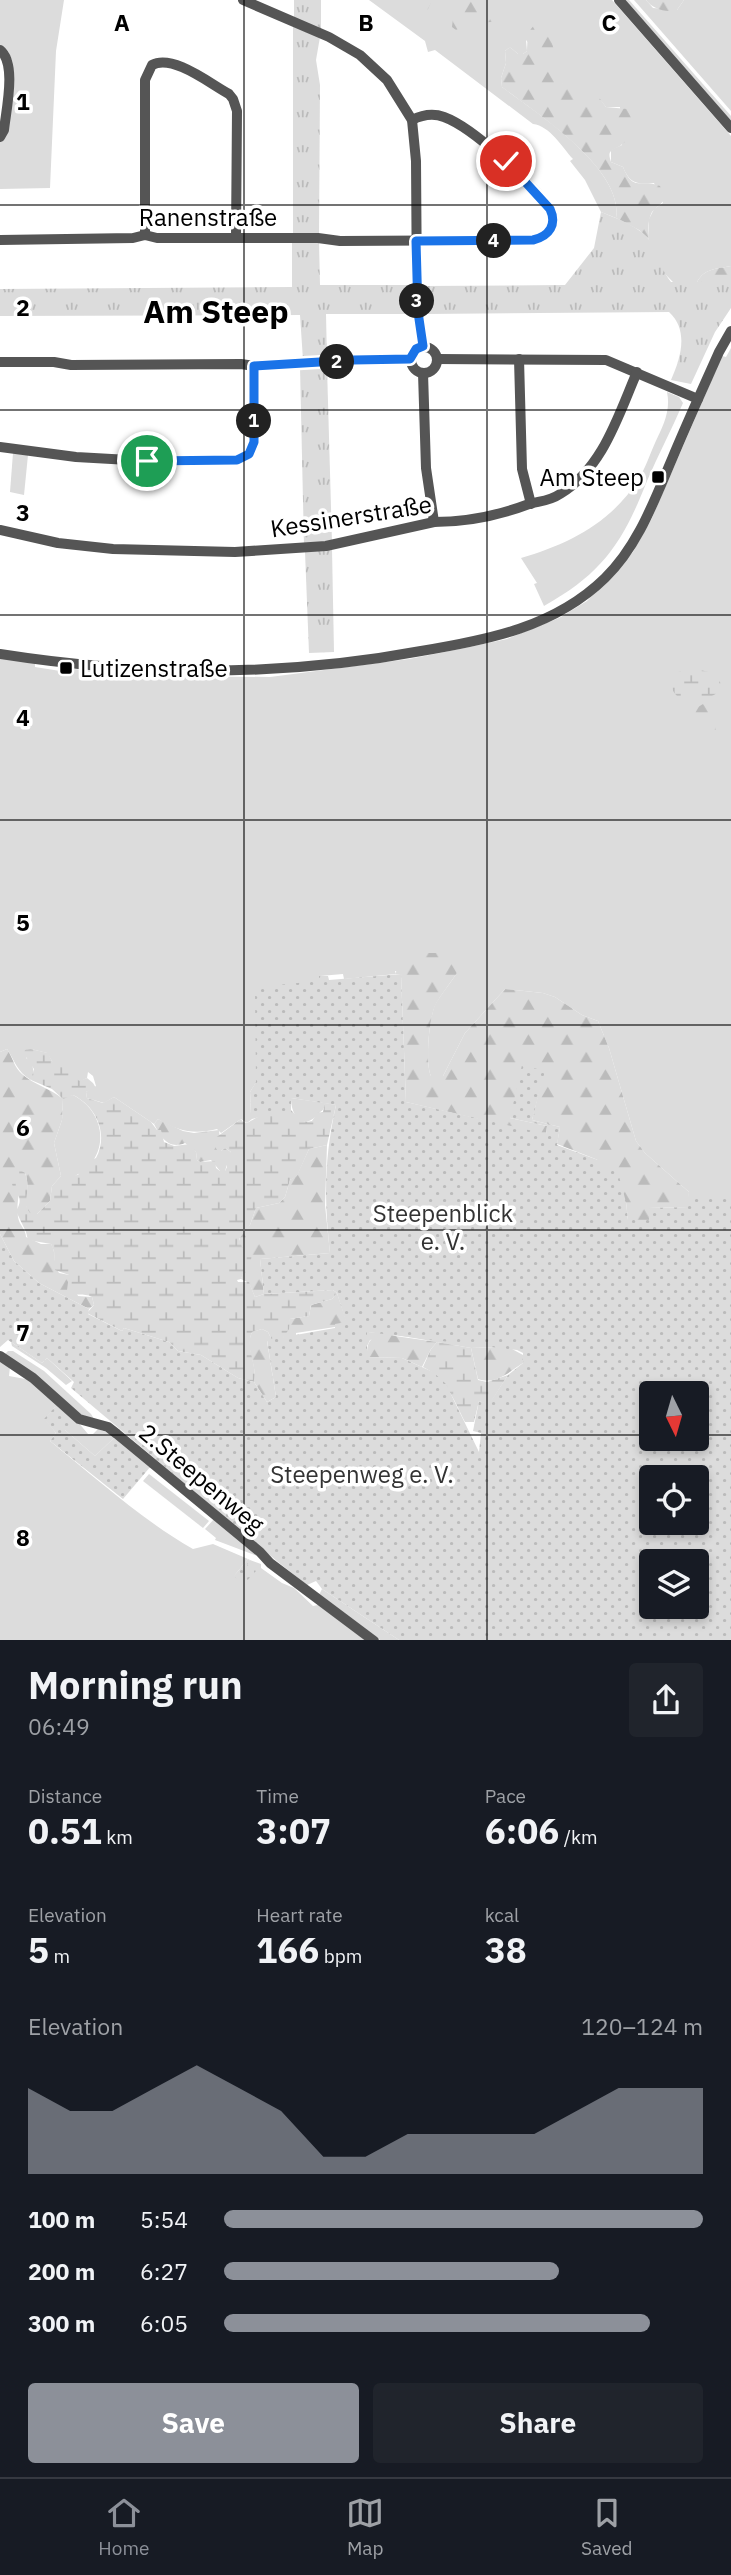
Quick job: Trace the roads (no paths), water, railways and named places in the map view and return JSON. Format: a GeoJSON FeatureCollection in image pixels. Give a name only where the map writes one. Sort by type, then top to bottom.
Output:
{"type":"FeatureCollection","features":[{"type":"Feature","properties":{"kind":"street"},"geometry":{"type":"LineString","coordinates":[[243,0],[329,37],[360,55],[387,80],[412,120],[416,161],[418,312],[423,346]]}},
{"type":"Feature","properties":{"kind":"street"},"geometry":{"type":"LineString","coordinates":[[619,0],[731,128]]}},
{"type":"Feature","properties":{"kind":"street"},"geometry":{"type":"LineString","coordinates":[[0,50],[9,62],[4,130],[0,137]]}},
{"type":"Feature","properties":{"kind":"street"},"geometry":{"type":"LineString","coordinates":[[145,235],[145,80],[152,65],[162,61],[173,63],[229,93],[233,99],[237,111],[236,236]]}},
{"type":"Feature","properties":{"kind":"street","name":"Ranenstraße"},"geometry":{"type":"LineString","coordinates":[[0,240],[133,238],[145,235],[158,238],[236,236],[340,241],[533,240],[549,232],[553,219],[547,204],[506,161],[448,119],[437,115],[412,120]]}},
{"type":"Feature","properties":{"kind":"street"},"geometry":{"type":"LineString","coordinates":[[0,654],[157,670],[267,670],[388,657],[467,643],[527,627],[569,606],[605,578],[635,540],[731,331]]}},
{"type":"Feature","properties":{"kind":"street"},"geometry":{"type":"LineString","coordinates":[[423,346],[431,348],[437,359],[431,371],[423,373],[412,367],[410,359],[416,349],[423,346]]}},
{"type":"Feature","properties":{"kind":"street"},"geometry":{"type":"LineString","coordinates":[[0,362],[254,366],[410,359]]}},
{"type":"Feature","properties":{"kind":"street"},"geometry":{"type":"LineString","coordinates":[[437,359],[606,360],[698,399]]}},
{"type":"Feature","properties":{"kind":"street"},"geometry":{"type":"LineString","coordinates":[[519,359],[523,469],[531,504]]}},
{"type":"Feature","properties":{"kind":"street"},"geometry":{"type":"LineString","coordinates":[[0,447],[76,457],[147,461],[242,459],[251,451],[254,442],[254,366]]}},
{"type":"Feature","properties":{"kind":"street","name":"Kessinerstraße"},"geometry":{"type":"LineString","coordinates":[[0,530],[58,543],[113,549],[234,552],[337,544],[434,522],[513,511],[561,494],[592,465],[610,434],[636,372]]}},
{"type":"Feature","properties":{"kind":"street"},"geometry":{"type":"LineString","coordinates":[[423,373],[426,468],[434,522]]}},
{"type":"Feature","properties":{"kind":"street","name":"2.Steepenweg"},"geometry":{"type":"LineString","coordinates":[[0,1356],[33,1378],[79,1419],[107,1427],[117,1434],[270,1563],[374,1640]]}},
{"type":"Feature","properties":{"kind":"place","name":"Am Steep"},"geometry":{"type":"Point","coordinates":[658,477]}},
{"type":"Feature","properties":{"kind":"place","name":"Lutizenstraße"},"geometry":{"type":"Point","coordinates":[66,668]}},
{"type":"Feature","properties":{"kind":"district","name":"Am Steep"},"geometry":{"type":"Point","coordinates":[216,311]}},
{"type":"Feature","properties":{"kind":"park label","name":"Steepenblick e. V."},"geometry":{"type":"Point","coordinates":[443,1227]}},
{"type":"Feature","properties":{"kind":"park label","name":"Steepenweg e. V."},"geometry":{"type":"Point","coordinates":[362,1474]}}]}
